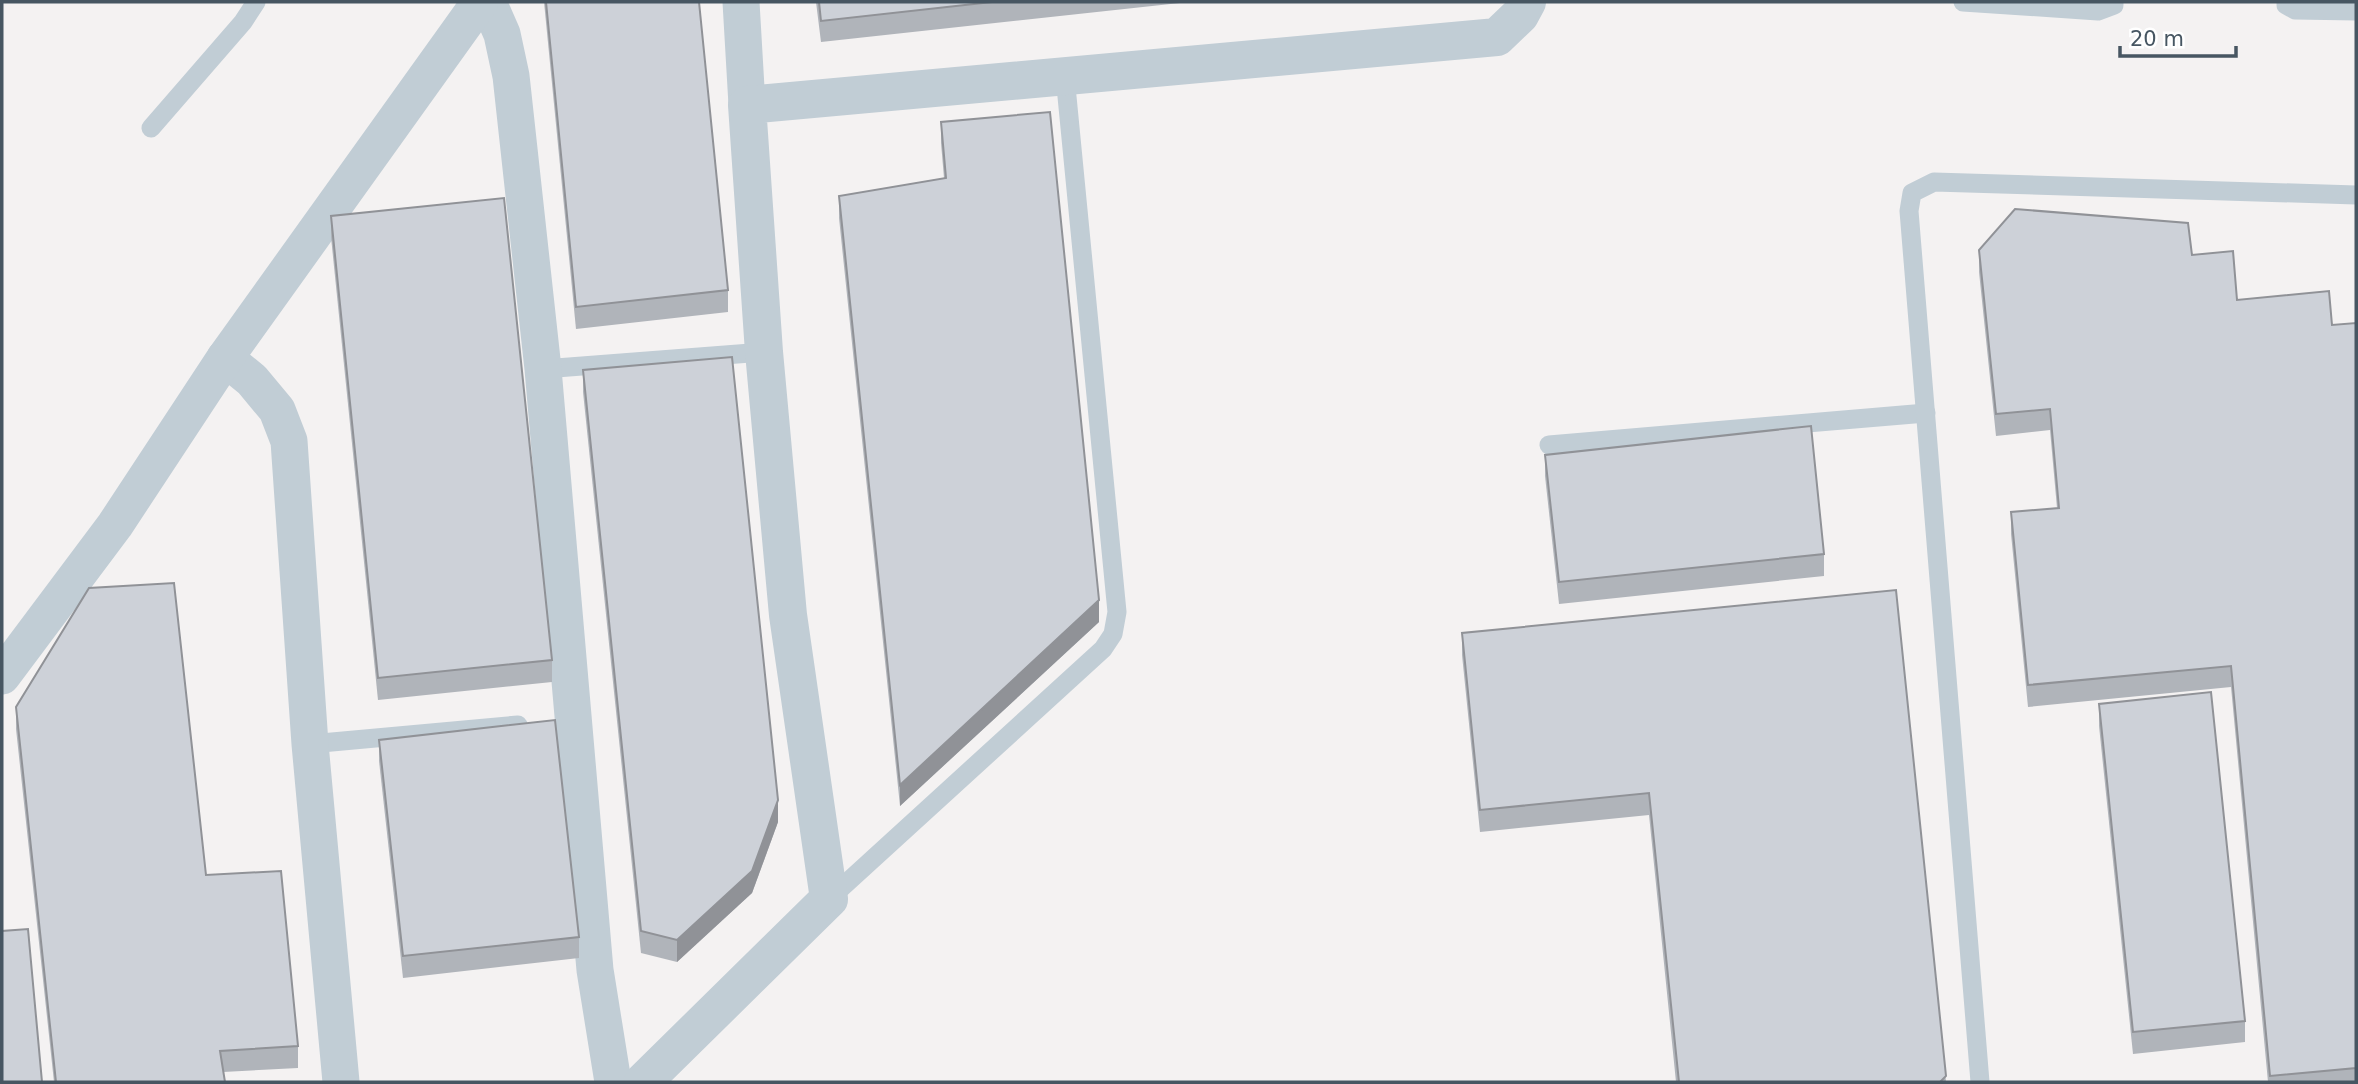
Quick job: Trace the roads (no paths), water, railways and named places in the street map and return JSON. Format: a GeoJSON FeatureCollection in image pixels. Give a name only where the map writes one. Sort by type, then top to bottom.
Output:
{"type":"FeatureCollection","features":[{"type":"Feature","properties":{"kind":"street"},"geometry":{"type":"LineString","coordinates":[[2,676],[115,524],[225,358],[480,2]]}},
{"type":"Feature","properties":{"kind":"street"},"geometry":{"type":"LineString","coordinates":[[488,2],[502,34],[511,76],[543,369],[566,721],[595,970],[613,1082]]}},
{"type":"Feature","properties":{"kind":"street"},"geometry":{"type":"LineString","coordinates":[[643,1082],[829,899],[788,615],[764,352],[741,2]]}},
{"type":"Feature","properties":{"kind":"street"},"geometry":{"type":"LineString","coordinates":[[747,105],[1497,37],[1520,15],[1527,2]]}},
{"type":"Feature","properties":{"kind":"street"},"geometry":{"type":"LineString","coordinates":[[225,358],[252,380],[277,410],[289,441],[310,744],[341,1082]]}},
{"type":"Feature","properties":{"kind":"lane"},"geometry":{"type":"LineString","coordinates":[[151,128],[243,22],[256,2]]}},
{"type":"Feature","properties":{"kind":"lane"},"geometry":{"type":"LineString","coordinates":[[1962,2],[2098,11],[2114,5],[2114,2]]}},
{"type":"Feature","properties":{"kind":"lane"},"geometry":{"type":"LineString","coordinates":[[2286,2],[2286,5],[2295,10],[2356,11]]}},
{"type":"Feature","properties":{"kind":"lane"},"geometry":{"type":"LineString","coordinates":[[829,899],[1102,649],[1113,634],[1116,612],[1065,76]]}},
{"type":"Feature","properties":{"kind":"lane"},"geometry":{"type":"LineString","coordinates":[[1980,1082],[1909,211],[1912,193],[1934,182],[2356,195]]}},
{"type":"Feature","properties":{"kind":"lane"},"geometry":{"type":"LineString","coordinates":[[543,369],[764,352]]}},
{"type":"Feature","properties":{"kind":"lane"},"geometry":{"type":"LineString","coordinates":[[1549,445],[1926,413]]}},
{"type":"Feature","properties":{"kind":"lane"},"geometry":{"type":"LineString","coordinates":[[310,744],[531,724]]}}]}
